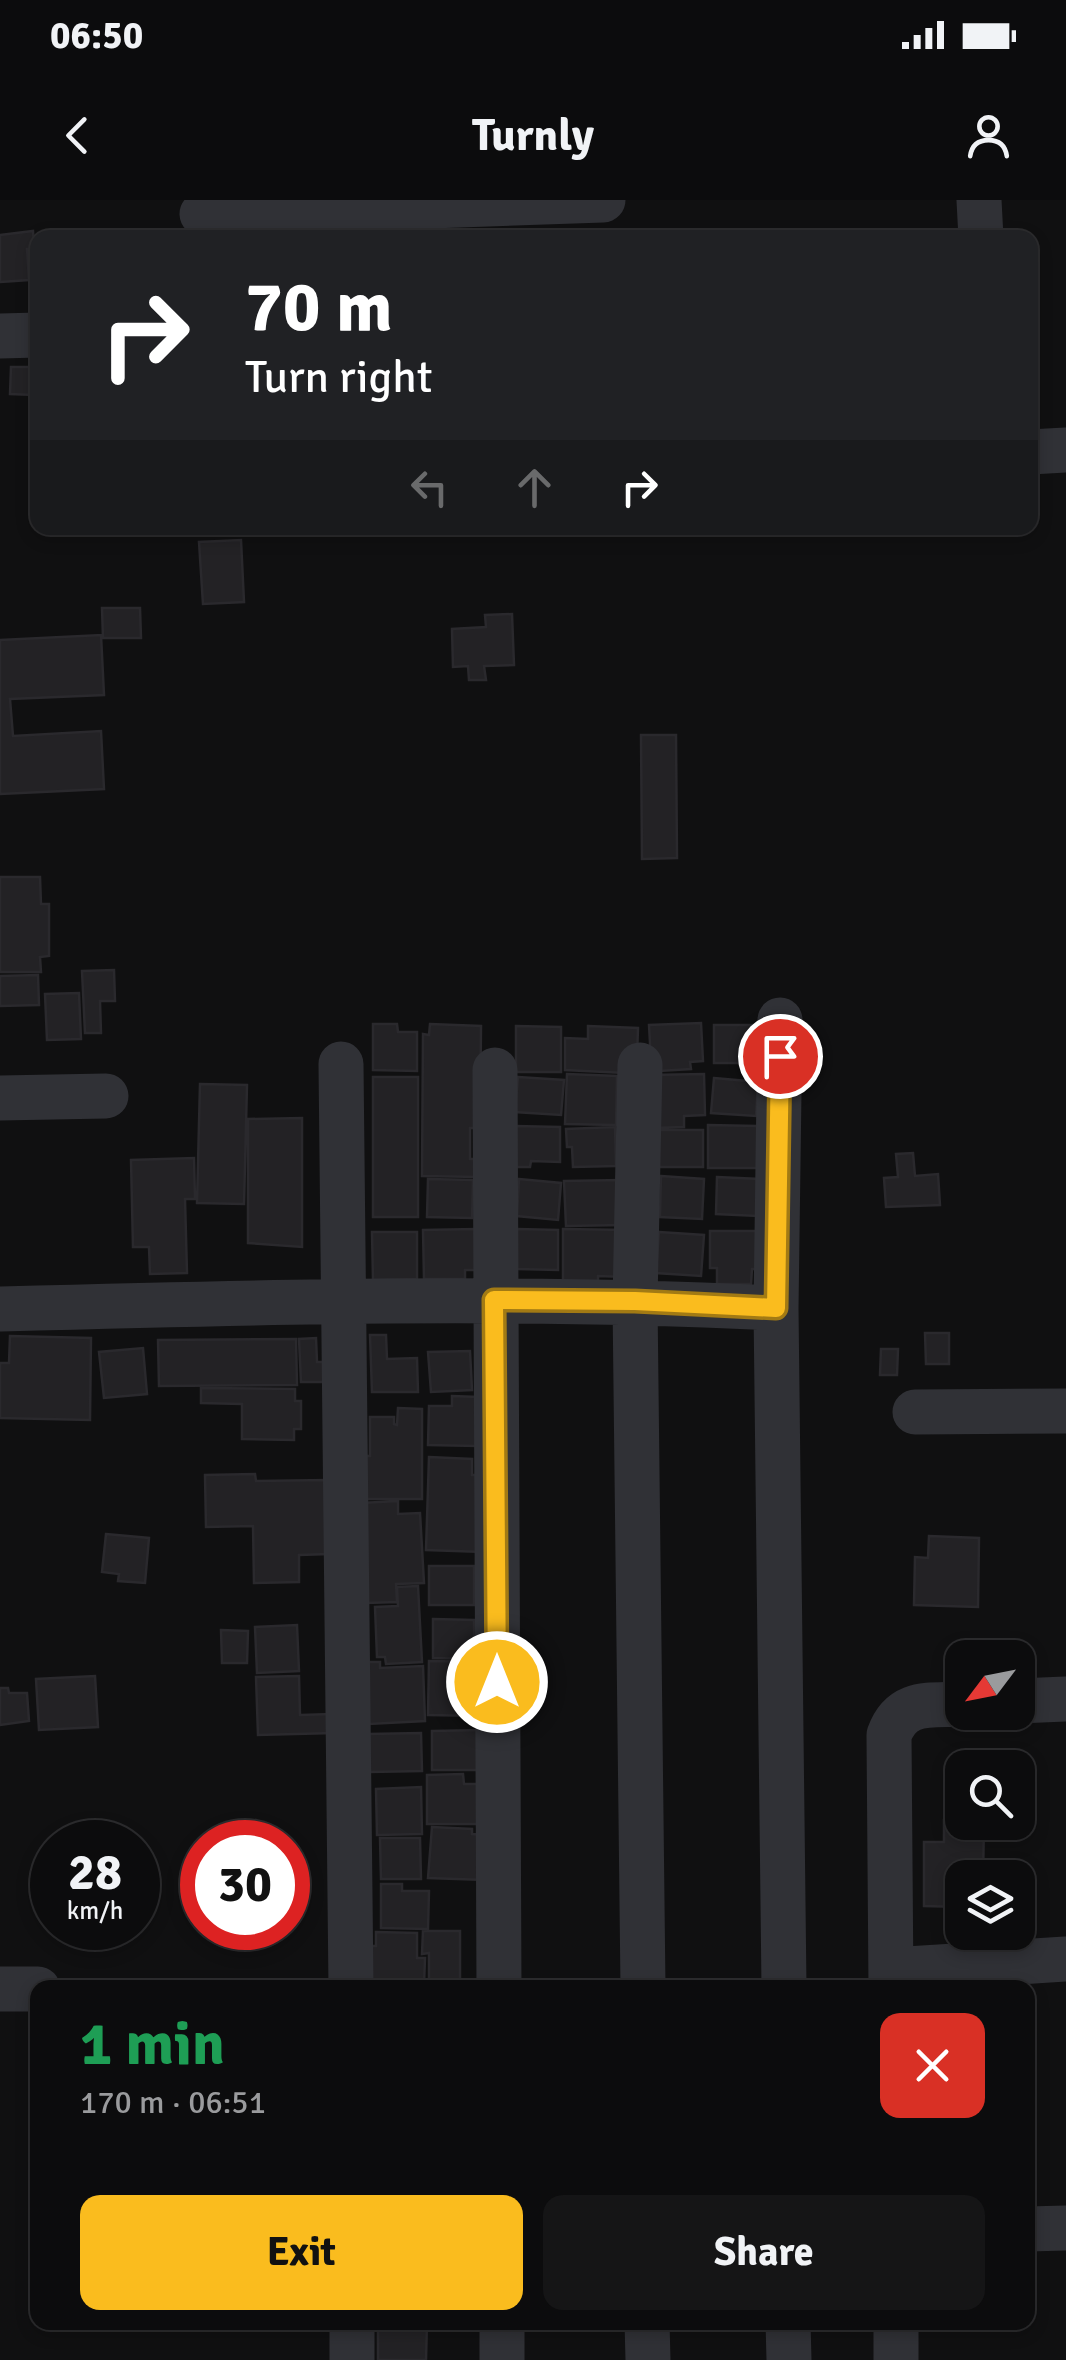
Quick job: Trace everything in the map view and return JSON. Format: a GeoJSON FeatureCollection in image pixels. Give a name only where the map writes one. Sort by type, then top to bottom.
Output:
{"type":"FeatureCollection","features":[{"type":"Feature","properties":{"kind":"street"},"geometry":{"type":"LineString","coordinates":[[201,217],[603,200]]}},
{"type":"Feature","properties":{"kind":"street"},"geometry":{"type":"LineString","coordinates":[[979,200],[981,230]]}},
{"type":"Feature","properties":{"kind":"street"},"geometry":{"type":"LineString","coordinates":[[0,336],[30,335]]}},
{"type":"Feature","properties":{"kind":"street"},"geometry":{"type":"LineString","coordinates":[[1038,452],[1066,450]]}},
{"type":"Feature","properties":{"kind":"street"},"geometry":{"type":"LineString","coordinates":[[780,1020],[776,1308],[784,1980]]}},
{"type":"Feature","properties":{"kind":"street"},"geometry":{"type":"LineString","coordinates":[[340,1064],[351,1980]]}},
{"type":"Feature","properties":{"kind":"street"},"geometry":{"type":"LineString","coordinates":[[640,1065],[635,1301],[643,1980]]}},
{"type":"Feature","properties":{"kind":"street"},"geometry":{"type":"LineString","coordinates":[[495,1070],[499,1980]]}},
{"type":"Feature","properties":{"kind":"street"},"geometry":{"type":"LineString","coordinates":[[0,1098],[106,1096]]}},
{"type":"Feature","properties":{"kind":"street"},"geometry":{"type":"LineString","coordinates":[[0,1309],[342,1300],[635,1301],[776,1308]]}},
{"type":"Feature","properties":{"kind":"street"},"geometry":{"type":"LineString","coordinates":[[915,1412],[1066,1411]]}},
{"type":"Feature","properties":{"kind":"street"},"geometry":{"type":"LineString","coordinates":[[1035,1701],[1066,1699]]}},
{"type":"Feature","properties":{"kind":"street"},"geometry":{"type":"LineString","coordinates":[[945,1706],[907,1709],[889,1734],[891,1979],[1066,1959]]}},
{"type":"Feature","properties":{"kind":"street"},"geometry":{"type":"LineString","coordinates":[[0,1989],[30,1989]]}},
{"type":"Feature","properties":{"kind":"street"},"geometry":{"type":"LineString","coordinates":[[1035,2229],[1066,2228]]}},
{"type":"Feature","properties":{"kind":"street"},"geometry":{"type":"LineString","coordinates":[[352,2330],[352,2360]]}},
{"type":"Feature","properties":{"kind":"street"},"geometry":{"type":"LineString","coordinates":[[502,2330],[502,2360]]}},
{"type":"Feature","properties":{"kind":"street"},"geometry":{"type":"LineString","coordinates":[[648,2330],[648,2360]]}},
{"type":"Feature","properties":{"kind":"street"},"geometry":{"type":"LineString","coordinates":[[788,2330],[789,2360]]}},
{"type":"Feature","properties":{"kind":"street"},"geometry":{"type":"LineString","coordinates":[[896,2330],[896,2360]]}},
{"type":"Feature","properties":{"kind":"building"},"geometry":{"type":"Polygon","coordinates":[[[30,231],[29,280],[0,282],[0,235],[30,231]]]}},
{"type":"Feature","properties":{"kind":"building"},"geometry":{"type":"Polygon","coordinates":[[[11,367],[30,367],[30,395],[10,394],[11,367]]]}},
{"type":"Feature","properties":{"kind":"building"},"geometry":{"type":"Polygon","coordinates":[[[241,540],[244,602],[203,604],[199,542],[241,540]]]}},
{"type":"Feature","properties":{"kind":"building"},"geometry":{"type":"Polygon","coordinates":[[[102,608],[140,608],[141,638],[103,638],[102,608]]]}},
{"type":"Feature","properties":{"kind":"building"},"geometry":{"type":"Polygon","coordinates":[[[512,614],[514,665],[484,666],[486,680],[469,680],[468,666],[453,667],[452,629],[486,627],[485,615],[512,614]]]}},
{"type":"Feature","properties":{"kind":"building"},"geometry":{"type":"Polygon","coordinates":[[[101,635],[104,695],[10,699],[13,736],[101,731],[104,789],[0,794],[0,640],[101,635]]]}},
{"type":"Feature","properties":{"kind":"building"},"geometry":{"type":"Polygon","coordinates":[[[641,735],[676,735],[677,858],[642,859],[641,735]]]}},
{"type":"Feature","properties":{"kind":"building"},"geometry":{"type":"Polygon","coordinates":[[[0,877],[40,877],[41,904],[49,904],[49,956],[40,957],[41,972],[0,972],[0,877]]]}},
{"type":"Feature","properties":{"kind":"building"},"geometry":{"type":"Polygon","coordinates":[[[114,970],[115,1001],[100,1001],[101,1033],[85,1033],[82,971],[114,970]]]}},
{"type":"Feature","properties":{"kind":"building"},"geometry":{"type":"Polygon","coordinates":[[[38,975],[39,1005],[0,1006],[0,976],[38,975]]]}},
{"type":"Feature","properties":{"kind":"building"},"geometry":{"type":"Polygon","coordinates":[[[79,993],[81,1039],[47,1040],[45,994],[79,993]]]}},
{"type":"Feature","properties":{"kind":"building"},"geometry":{"type":"Polygon","coordinates":[[[701,1023],[703,1061],[690,1062],[691,1069],[659,1071],[651,1061],[649,1025],[701,1023]]]}},
{"type":"Feature","properties":{"kind":"building"},"geometry":{"type":"Polygon","coordinates":[[[373,1024],[397,1024],[398,1032],[417,1032],[417,1071],[373,1070],[373,1024]]]}},
{"type":"Feature","properties":{"kind":"building"},"geometry":{"type":"Polygon","coordinates":[[[430,1024],[481,1026],[480,1128],[470,1128],[470,1159],[479,1159],[479,1177],[422,1176],[423,1034],[429,1035],[430,1024]]]}},
{"type":"Feature","properties":{"kind":"building"},"geometry":{"type":"Polygon","coordinates":[[[714,1025],[757,1025],[756,1063],[714,1063],[714,1025]]]}},
{"type":"Feature","properties":{"kind":"building"},"geometry":{"type":"Polygon","coordinates":[[[516,1026],[561,1027],[561,1072],[516,1072],[516,1026]]]}},
{"type":"Feature","properties":{"kind":"building"},"geometry":{"type":"Polygon","coordinates":[[[588,1026],[638,1028],[637,1057],[625,1073],[565,1070],[565,1038],[588,1039],[588,1026]]]}},
{"type":"Feature","properties":{"kind":"building"},"geometry":{"type":"Polygon","coordinates":[[[567,1074],[617,1076],[616,1125],[565,1124],[567,1074]]]}},
{"type":"Feature","properties":{"kind":"building"},"geometry":{"type":"Polygon","coordinates":[[[704,1074],[705,1115],[684,1116],[684,1127],[651,1128],[650,1075],[704,1074]]]}},
{"type":"Feature","properties":{"kind":"building"},"geometry":{"type":"Polygon","coordinates":[[[373,1077],[418,1077],[418,1217],[373,1217],[373,1077]]]}},
{"type":"Feature","properties":{"kind":"building"},"geometry":{"type":"Polygon","coordinates":[[[518,1077],[564,1080],[561,1115],[515,1112],[518,1077]]]}},
{"type":"Feature","properties":{"kind":"building"},"geometry":{"type":"Polygon","coordinates":[[[714,1078],[758,1082],[756,1116],[711,1113],[714,1078]]]}},
{"type":"Feature","properties":{"kind":"building"},"geometry":{"type":"Polygon","coordinates":[[[200,1084],[247,1085],[244,1204],[197,1203],[200,1084]]]}},
{"type":"Feature","properties":{"kind":"building"},"geometry":{"type":"Polygon","coordinates":[[[302,1118],[302,1247],[248,1243],[248,1119],[302,1118]]]}},
{"type":"Feature","properties":{"kind":"building"},"geometry":{"type":"Polygon","coordinates":[[[708,1125],[757,1126],[757,1168],[708,1168],[708,1125]]]}},
{"type":"Feature","properties":{"kind":"building"},"geometry":{"type":"Polygon","coordinates":[[[515,1126],[560,1127],[560,1162],[531,1161],[530,1167],[515,1167],[515,1126]]]}},
{"type":"Feature","properties":{"kind":"building"},"geometry":{"type":"Polygon","coordinates":[[[615,1127],[616,1166],[573,1167],[566,1129],[615,1127]]]}},
{"type":"Feature","properties":{"kind":"building"},"geometry":{"type":"Polygon","coordinates":[[[652,1130],[703,1130],[703,1167],[652,1167],[652,1130]]]}},
{"type":"Feature","properties":{"kind":"building"},"geometry":{"type":"Polygon","coordinates":[[[913,1153],[915,1176],[938,1174],[940,1205],[886,1207],[884,1178],[898,1177],[896,1154],[913,1153]]]}},
{"type":"Feature","properties":{"kind":"building"},"geometry":{"type":"Polygon","coordinates":[[[194,1158],[195,1199],[185,1199],[187,1273],[150,1274],[149,1247],[133,1247],[131,1160],[194,1158]]]}},
{"type":"Feature","properties":{"kind":"building"},"geometry":{"type":"Polygon","coordinates":[[[661,1176],[704,1179],[702,1219],[660,1217],[661,1176]]]}},
{"type":"Feature","properties":{"kind":"building"},"geometry":{"type":"Polygon","coordinates":[[[717,1177],[760,1179],[758,1216],[716,1214],[717,1177]]]}},
{"type":"Feature","properties":{"kind":"building"},"geometry":{"type":"Polygon","coordinates":[[[428,1179],[473,1180],[472,1218],[427,1217],[428,1179]]]}},
{"type":"Feature","properties":{"kind":"building"},"geometry":{"type":"Polygon","coordinates":[[[519,1179],[561,1183],[558,1220],[517,1216],[519,1179]]]}},
{"type":"Feature","properties":{"kind":"building"},"geometry":{"type":"Polygon","coordinates":[[[622,1180],[624,1225],[566,1226],[564,1181],[622,1180]]]}},
{"type":"Feature","properties":{"kind":"building"},"geometry":{"type":"Polygon","coordinates":[[[476,1229],[477,1270],[465,1270],[465,1279],[424,1279],[423,1230],[476,1229]]]}},
{"type":"Feature","properties":{"kind":"building"},"geometry":{"type":"Polygon","coordinates":[[[517,1229],[558,1230],[558,1270],[517,1269],[517,1229]]]}},
{"type":"Feature","properties":{"kind":"building"},"geometry":{"type":"Polygon","coordinates":[[[563,1229],[626,1230],[625,1277],[598,1276],[598,1290],[563,1289],[563,1229]]]}},
{"type":"Feature","properties":{"kind":"building"},"geometry":{"type":"Polygon","coordinates":[[[710,1231],[758,1231],[757,1269],[752,1269],[751,1284],[717,1284],[717,1268],[710,1268],[710,1231]]]}},
{"type":"Feature","properties":{"kind":"building"},"geometry":{"type":"Polygon","coordinates":[[[372,1232],[417,1232],[417,1279],[373,1280],[372,1232]]]}},
{"type":"Feature","properties":{"kind":"building"},"geometry":{"type":"Polygon","coordinates":[[[659,1232],[704,1235],[701,1276],[656,1273],[659,1232]]]}},
{"type":"Feature","properties":{"kind":"building"},"geometry":{"type":"Polygon","coordinates":[[[925,1333],[949,1333],[949,1364],[926,1364],[925,1333]]]}},
{"type":"Feature","properties":{"kind":"building"},"geometry":{"type":"Polygon","coordinates":[[[370,1335],[386,1335],[387,1359],[417,1358],[418,1392],[372,1392],[370,1335]]]}},
{"type":"Feature","properties":{"kind":"building"},"geometry":{"type":"Polygon","coordinates":[[[10,1336],[91,1338],[90,1420],[0,1418],[0,1363],[9,1363],[10,1336]]]}},
{"type":"Feature","properties":{"kind":"building"},"geometry":{"type":"Polygon","coordinates":[[[316,1338],[317,1362],[330,1362],[331,1382],[301,1382],[299,1339],[316,1338]]]}},
{"type":"Feature","properties":{"kind":"building"},"geometry":{"type":"Polygon","coordinates":[[[296,1339],[297,1385],[159,1386],[158,1340],[296,1339]]]}},
{"type":"Feature","properties":{"kind":"building"},"geometry":{"type":"Polygon","coordinates":[[[143,1348],[147,1394],[104,1398],[99,1352],[143,1348]]]}},
{"type":"Feature","properties":{"kind":"building"},"geometry":{"type":"Polygon","coordinates":[[[881,1349],[898,1349],[897,1375],[880,1375],[881,1349]]]}},
{"type":"Feature","properties":{"kind":"building"},"geometry":{"type":"Polygon","coordinates":[[[470,1351],[472,1390],[431,1392],[428,1352],[470,1351]]]}},
{"type":"Feature","properties":{"kind":"building"},"geometry":{"type":"Polygon","coordinates":[[[201,1388],[295,1389],[295,1401],[301,1401],[301,1429],[294,1429],[294,1440],[242,1439],[242,1404],[201,1403],[201,1388]]]}},
{"type":"Feature","properties":{"kind":"building"},"geometry":{"type":"Polygon","coordinates":[[[452,1396],[478,1397],[477,1446],[428,1445],[429,1406],[452,1406],[452,1396]]]}},
{"type":"Feature","properties":{"kind":"building"},"geometry":{"type":"Polygon","coordinates":[[[398,1408],[422,1409],[422,1499],[361,1499],[361,1456],[370,1456],[370,1417],[394,1417],[397,1425],[398,1408]]]}},
{"type":"Feature","properties":{"kind":"building"},"geometry":{"type":"Polygon","coordinates":[[[429,1457],[472,1459],[472,1475],[482,1475],[483,1552],[426,1550],[429,1457]]]}},
{"type":"Feature","properties":{"kind":"building"},"geometry":{"type":"Polygon","coordinates":[[[255,1474],[256,1481],[328,1480],[329,1554],[299,1555],[299,1582],[254,1583],[253,1526],[206,1527],[205,1475],[255,1474]]]}},
{"type":"Feature","properties":{"kind":"building"},"geometry":{"type":"Polygon","coordinates":[[[398,1501],[398,1514],[420,1513],[424,1583],[396,1584],[397,1602],[366,1603],[361,1503],[398,1501]]]}},
{"type":"Feature","properties":{"kind":"building"},"geometry":{"type":"Polygon","coordinates":[[[106,1534],[149,1538],[145,1583],[118,1581],[119,1574],[102,1572],[106,1534]]]}},
{"type":"Feature","properties":{"kind":"building"},"geometry":{"type":"Polygon","coordinates":[[[929,1536],[979,1538],[978,1607],[914,1605],[915,1557],[928,1558],[929,1536]]]}},
{"type":"Feature","properties":{"kind":"building"},"geometry":{"type":"Polygon","coordinates":[[[429,1566],[474,1566],[474,1605],[429,1605],[429,1566]]]}},
{"type":"Feature","properties":{"kind":"building"},"geometry":{"type":"Polygon","coordinates":[[[418,1586],[422,1662],[386,1664],[385,1657],[377,1657],[375,1607],[398,1606],[397,1587],[418,1586]]]}},
{"type":"Feature","properties":{"kind":"building"},"geometry":{"type":"Polygon","coordinates":[[[433,1619],[474,1620],[474,1659],[433,1658],[433,1619]]]}},
{"type":"Feature","properties":{"kind":"building"},"geometry":{"type":"Polygon","coordinates":[[[297,1625],[299,1671],[257,1673],[255,1627],[297,1625]]]}},
{"type":"Feature","properties":{"kind":"building"},"geometry":{"type":"Polygon","coordinates":[[[221,1630],[248,1631],[247,1663],[222,1663],[221,1630]]]}},
{"type":"Feature","properties":{"kind":"building"},"geometry":{"type":"Polygon","coordinates":[[[429,1661],[485,1662],[484,1716],[428,1715],[429,1661]]]}},
{"type":"Feature","properties":{"kind":"building"},"geometry":{"type":"Polygon","coordinates":[[[366,1662],[380,1662],[380,1668],[423,1666],[425,1721],[369,1724],[366,1662]]]}},
{"type":"Feature","properties":{"kind":"building"},"geometry":{"type":"Polygon","coordinates":[[[95,1676],[98,1727],[39,1730],[36,1679],[95,1676]]]}},
{"type":"Feature","properties":{"kind":"building"},"geometry":{"type":"Polygon","coordinates":[[[299,1676],[300,1715],[332,1714],[333,1733],[258,1735],[256,1677],[299,1676]]]}},
{"type":"Feature","properties":{"kind":"building"},"geometry":{"type":"Polygon","coordinates":[[[0,1688],[8,1688],[9,1693],[27,1693],[29,1721],[0,1725],[0,1688]]]}},
{"type":"Feature","properties":{"kind":"building"},"geometry":{"type":"Polygon","coordinates":[[[483,1730],[483,1770],[432,1770],[432,1731],[483,1730]]]}},
{"type":"Feature","properties":{"kind":"building"},"geometry":{"type":"Polygon","coordinates":[[[421,1733],[422,1771],[370,1772],[369,1734],[421,1733]]]}},
{"type":"Feature","properties":{"kind":"building"},"geometry":{"type":"Polygon","coordinates":[[[463,1774],[464,1784],[477,1784],[483,1824],[427,1824],[427,1775],[463,1774]]]}},
{"type":"Feature","properties":{"kind":"building"},"geometry":{"type":"Polygon","coordinates":[[[421,1787],[422,1834],[377,1835],[376,1789],[421,1787]]]}},
{"type":"Feature","properties":{"kind":"building"},"geometry":{"type":"Polygon","coordinates":[[[944,1820],[945,1840],[984,1840],[983,1860],[945,1860],[945,1907],[924,1906],[924,1842],[944,1842],[944,1820]]]}},
{"type":"Feature","properties":{"kind":"building"},"geometry":{"type":"Polygon","coordinates":[[[432,1827],[472,1829],[472,1834],[485,1835],[485,1880],[428,1878],[432,1827]]]}},
{"type":"Feature","properties":{"kind":"building"},"geometry":{"type":"Polygon","coordinates":[[[380,1838],[420,1838],[421,1879],[381,1879],[380,1838]]]}},
{"type":"Feature","properties":{"kind":"building"},"geometry":{"type":"Polygon","coordinates":[[[381,1884],[402,1884],[402,1891],[429,1891],[428,1929],[381,1928],[381,1884]]]}},
{"type":"Feature","properties":{"kind":"building"},"geometry":{"type":"Polygon","coordinates":[[[423,1931],[460,1931],[460,1980],[429,1980],[429,1953],[422,1954],[423,1931]]]}},
{"type":"Feature","properties":{"kind":"building"},"geometry":{"type":"Polygon","coordinates":[[[376,1932],[417,1933],[417,1958],[425,1958],[424,1980],[366,1980],[367,1946],[376,1946],[376,1932]]]}},
{"type":"Feature","properties":{"kind":"building"},"geometry":{"type":"Polygon","coordinates":[[[378,2330],[427,2330],[426,2360],[378,2360],[378,2330]]]}},
{"type":"Feature","properties":{"kind":"route"},"geometry":{"type":"LineString","coordinates":[[497,1682],[494,1300],[776,1308],[780,1056]]}}]}
